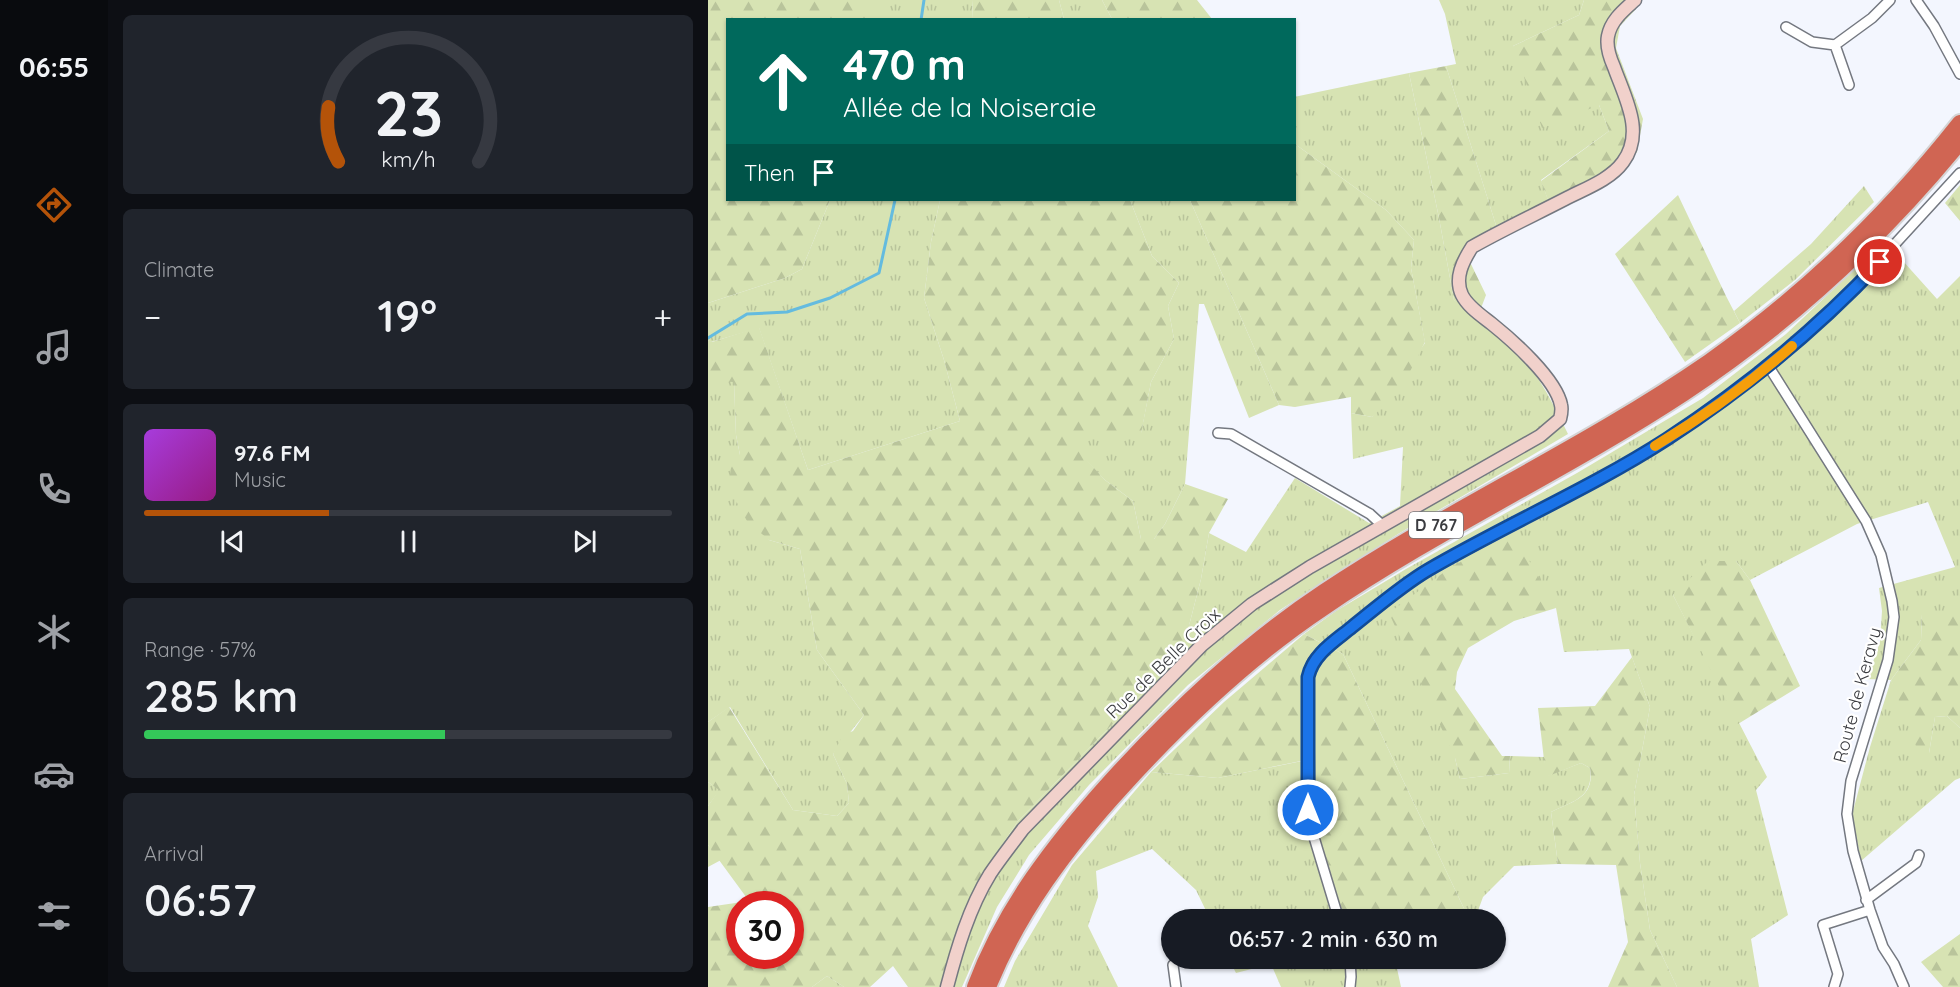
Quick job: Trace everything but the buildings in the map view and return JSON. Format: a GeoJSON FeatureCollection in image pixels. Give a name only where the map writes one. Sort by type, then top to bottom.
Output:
{"type":"FeatureCollection","features":[{"type":"Feature","properties":{"kind":"highway","name":"D 767"},"geometry":{"type":"LineString","coordinates":[[975,987],[1013,908],[1048,856],[1147,741],[1214,677],[1275,626],[1353,573],[1638,407],[1711,360],[1796,294],[1864,231],[1960,123]]}},
{"type":"Feature","properties":{"kind":"highway","name":"D 767"},"geometry":{"type":"LineString","coordinates":[[988,987],[1023,915],[1048,876],[1076,839],[1156,750],[1235,675],[1283,636],[1352,588],[1646,417],[1728,363],[1798,308],[1851,260],[1911,199],[1960,142]]}},
{"type":"Feature","properties":{"kind":"street","name":"Rue de Belle Croix"},"geometry":{"type":"LineString","coordinates":[[947,987],[965,928],[989,876],[1023,830],[1202,645],[1252,604],[1310,567],[1540,436],[1560,419],[1562,406],[1557,393],[1542,372],[1518,345],[1461,295],[1459,279],[1462,263],[1472,247],[1602,180],[1622,164],[1633,141],[1634,125],[1608,49],[1608,37],[1619,15],[1635,0]]}},
{"type":"Feature","properties":{"kind":"street"},"geometry":{"type":"LineString","coordinates":[[1786,27],[1812,42],[1835,45],[1872,18],[1890,0]]}},
{"type":"Feature","properties":{"kind":"street"},"geometry":{"type":"LineString","coordinates":[[1916,0],[1934,26],[1960,74]]}},
{"type":"Feature","properties":{"kind":"street"},"geometry":{"type":"LineString","coordinates":[[1835,45],[1849,85]]}},
{"type":"Feature","properties":{"kind":"street"},"geometry":{"type":"LineString","coordinates":[[1336,909],[1315,844],[1308,810],[1308,677],[1313,661],[1393,594],[1427,571],[1610,473],[1666,440],[1769,367],[1851,292],[1960,173]]}},
{"type":"Feature","properties":{"kind":"street","name":"Route de Keravy"},"geometry":{"type":"LineString","coordinates":[[1769,367],[1866,521],[1881,555],[1892,601],[1894,617],[1888,660],[1851,781],[1847,814],[1852,851],[1866,900],[1883,947],[1894,964],[1901,985]]}},
{"type":"Feature","properties":{"kind":"street"},"geometry":{"type":"LineString","coordinates":[[1218,433],[1231,435],[1370,514],[1382,525]]}},
{"type":"Feature","properties":{"kind":"street"},"geometry":{"type":"LineString","coordinates":[[1866,900],[1916,863],[1919,855]]}},
{"type":"Feature","properties":{"kind":"street"},"geometry":{"type":"LineString","coordinates":[[1834,987],[1838,974],[1823,926],[1870,910]]}},
{"type":"Feature","properties":{"kind":"street"},"geometry":{"type":"LineString","coordinates":[[1174,969],[1176,987]]}},
{"type":"Feature","properties":{"kind":"street"},"geometry":{"type":"LineString","coordinates":[[1350,969],[1350,987]]}},
{"type":"Feature","properties":{"kind":"green space"},"geometry":{"type":"Polygon","coordinates":[[[708,0],[872,0],[872,18],[726,18],[726,201],[830,201],[802,269],[785,278],[708,303],[708,0]]]}},
{"type":"Feature","properties":{"kind":"green space"},"geometry":{"type":"Polygon","coordinates":[[[872,0],[973,0],[972,18],[872,18],[872,0]]]}},
{"type":"Feature","properties":{"kind":"green space"},"geometry":{"type":"Polygon","coordinates":[[[973,0],[1059,0],[1064,18],[972,18],[973,0]]]}},
{"type":"Feature","properties":{"kind":"green space"},"geometry":{"type":"Polygon","coordinates":[[[1059,0],[1102,0],[1111,18],[1064,18],[1059,0]]]}},
{"type":"Feature","properties":{"kind":"green space"},"geometry":{"type":"Polygon","coordinates":[[[1102,0],[1197,0],[1211,18],[1111,18],[1102,0]]]}},
{"type":"Feature","properties":{"kind":"green space"},"geometry":{"type":"Polygon","coordinates":[[[1439,0],[1584,0],[1579,15],[1513,46],[1599,105],[1609,131],[1541,180],[1552,211],[1500,238],[1446,66],[1456,64],[1445,14],[1439,0]]]}},
{"type":"Feature","properties":{"kind":"green space"},"geometry":{"type":"Polygon","coordinates":[[[1584,0],[1628,0],[1636,9],[1620,26],[1616,48],[1643,119],[1637,152],[1622,172],[1552,211],[1541,181],[1609,131],[1599,105],[1542,128],[1513,46],[1579,15],[1584,0]]]}},
{"type":"Feature","properties":{"kind":"green space"},"geometry":{"type":"Polygon","coordinates":[[[1446,66],[1500,238],[1479,249],[1470,262],[1486,295],[1475,324],[1454,300],[1409,73],[1446,66]]]}},
{"type":"Feature","properties":{"kind":"green space"},"geometry":{"type":"Polygon","coordinates":[[[1409,73],[1454,300],[1500,337],[1530,369],[1547,393],[1568,434],[1398,534],[1280,610],[1188,685],[1089,785],[1029,855],[997,907],[962,987],[940,987],[961,916],[992,860],[1018,821],[1182,653],[1201,579],[1209,533],[1246,552],[1295,478],[1369,523],[1400,506],[1403,447],[1353,459],[1351,413],[1372,417],[1425,343],[1411,268],[1414,240],[1386,210],[1296,145],[1296,97],[1409,73]]]}},
{"type":"Feature","properties":{"kind":"green space"},"geometry":{"type":"Polygon","coordinates":[[[1296,145],[1386,210],[1414,240],[1411,268],[1425,342],[1400,391],[1372,417],[1351,413],[1351,397],[1295,407],[1279,405],[1190,201],[1296,201],[1296,145]]]}},
{"type":"Feature","properties":{"kind":"green space"},"geometry":{"type":"Polygon","coordinates":[[[1960,185],[1960,221],[1945,203],[1960,185]]]}},
{"type":"Feature","properties":{"kind":"green space"},"geometry":{"type":"Polygon","coordinates":[[[1864,186],[1874,202],[1795,280],[1740,323],[1734,311],[1811,244],[1864,186]]]}},
{"type":"Feature","properties":{"kind":"green space"},"geometry":{"type":"Polygon","coordinates":[[[1678,195],[1740,323],[1685,362],[1615,254],[1678,195]]]}},
{"type":"Feature","properties":{"kind":"green space"},"geometry":{"type":"Polygon","coordinates":[[[830,201],[940,201],[931,242],[924,298],[960,421],[808,470],[759,328],[711,342],[708,340],[708,303],[785,278],[802,269],[830,201]]]}},
{"type":"Feature","properties":{"kind":"green space"},"geometry":{"type":"Polygon","coordinates":[[[940,201],[1130,201],[1152,256],[1179,283],[1168,306],[1174,339],[1151,382],[1141,434],[1077,433],[1083,456],[1105,480],[1133,501],[1141,539],[1154,539],[1165,524],[1185,484],[1228,499],[1209,533],[1201,579],[1182,653],[1018,821],[992,860],[961,916],[940,987],[908,987],[893,966],[870,987],[844,987],[827,976],[812,987],[708,987],[708,907],[726,904],[726,969],[804,969],[804,891],[742,891],[708,845],[708,806],[719,790],[708,782],[708,722],[729,707],[793,810],[837,816],[849,803],[847,784],[833,754],[843,735],[853,731],[864,715],[817,650],[800,549],[769,540],[747,521],[729,488],[731,465],[740,455],[736,435],[734,382],[708,381],[708,340],[712,342],[759,327],[808,470],[960,421],[924,298],[931,242],[940,201]]]}},
{"type":"Feature","properties":{"kind":"green space"},"geometry":{"type":"Polygon","coordinates":[[[1130,201],[1190,201],[1279,405],[1249,418],[1204,304],[1199,304],[1185,484],[1165,524],[1154,539],[1141,539],[1133,501],[1105,480],[1082,456],[1076,433],[1141,433],[1151,382],[1174,339],[1168,306],[1179,283],[1152,256],[1130,201]]]}},
{"type":"Feature","properties":{"kind":"green space"},"geometry":{"type":"Polygon","coordinates":[[[1885,241],[1937,299],[1960,276],[1960,614],[1922,614],[1921,640],[1891,680],[1867,679],[1880,642],[1882,611],[1879,588],[1955,567],[1928,502],[1857,524],[1750,580],[1736,561],[1673,595],[1767,777],[1756,790],[1788,915],[1751,939],[1759,987],[1677,987],[1650,930],[1640,863],[1634,795],[1650,707],[1629,649],[1564,652],[1556,608],[1451,567],[1455,758],[1460,779],[1509,773],[1510,756],[1544,757],[1547,776],[1581,763],[1590,768],[1589,786],[1585,792],[1574,801],[1551,812],[1558,864],[1514,866],[1483,897],[1479,909],[1464,909],[1343,654],[1304,634],[1336,611],[1406,569],[1577,473],[1703,398],[1786,334],[1885,241]]]}},
{"type":"Feature","properties":{"kind":"green space"},"geometry":{"type":"Polygon","coordinates":[[[708,381],[734,381],[736,435],[740,455],[769,540],[800,549],[817,650],[864,715],[833,754],[847,784],[849,803],[837,816],[793,810],[730,707],[708,722],[708,381]]]}},
{"type":"Feature","properties":{"kind":"green space"},"geometry":{"type":"Polygon","coordinates":[[[1514,534],[1556,608],[1514,621],[1468,648],[1457,672],[1455,689],[1502,756],[1510,756],[1509,773],[1460,779],[1455,758],[1389,613],[1451,567],[1514,534]]]}},
{"type":"Feature","properties":{"kind":"green space"},"geometry":{"type":"Polygon","coordinates":[[[1708,561],[1736,561],[1750,580],[1800,686],[1738,724],[1673,595],[1708,561]]]}},
{"type":"Feature","properties":{"kind":"green space"},"geometry":{"type":"Polygon","coordinates":[[[1922,614],[1960,614],[1960,728],[1947,716],[1935,717],[1929,753],[1920,757],[1891,680],[1921,640],[1922,614]]]}},
{"type":"Feature","properties":{"kind":"green space"},"geometry":{"type":"Polygon","coordinates":[[[1304,634],[1343,654],[1464,909],[1342,909],[1320,845],[1301,761],[1218,778],[1151,772],[1224,702],[1304,634]]]}},
{"type":"Feature","properties":{"kind":"green space"},"geometry":{"type":"Polygon","coordinates":[[[1632,657],[1650,707],[1634,795],[1640,863],[1650,930],[1677,987],[1608,987],[1628,942],[1616,865],[1558,864],[1551,812],[1581,797],[1586,792],[1591,778],[1590,768],[1581,763],[1546,777],[1538,708],[1595,706],[1632,657]]]}},
{"type":"Feature","properties":{"kind":"green space"},"geometry":{"type":"Polygon","coordinates":[[[1891,680],[1929,753],[1935,717],[1947,716],[1960,728],[1960,778],[1861,861],[1852,815],[1891,680]]]}},
{"type":"Feature","properties":{"kind":"green space"},"geometry":{"type":"Polygon","coordinates":[[[1302,761],[1320,845],[1342,909],[1205,909],[1196,890],[1152,849],[1096,871],[1098,897],[1088,926],[1118,987],[1004,987],[1015,961],[1072,865],[1151,772],[1218,778],[1302,761]]]}},
{"type":"Feature","properties":{"kind":"green space"},"geometry":{"type":"Polygon","coordinates":[[[708,782],[720,790],[708,806],[708,782]]]}},
{"type":"Feature","properties":{"kind":"green space"},"geometry":{"type":"Polygon","coordinates":[[[708,845],[721,860],[708,867],[708,845]]]}},
{"type":"Feature","properties":{"kind":"green space"},"geometry":{"type":"Polygon","coordinates":[[[1960,934],[1960,987],[1943,987],[1921,962],[1960,934]]]}},
{"type":"Feature","properties":{"kind":"green space"},"geometry":{"type":"Polygon","coordinates":[[[1234,969],[1252,969],[1236,973],[1234,969]]]}},
{"type":"Feature","properties":{"kind":"green space"},"geometry":{"type":"Polygon","coordinates":[[[1273,969],[1397,969],[1401,987],[1281,987],[1273,969]]]}},
{"type":"Feature","properties":{"kind":"green space"},"geometry":{"type":"Polygon","coordinates":[[[827,976],[844,987],[812,987],[827,976]]]}},
{"type":"Feature","properties":{"kind":"waterway"},"geometry":{"type":"LineString","coordinates":[[921,18],[924,0]]}},
{"type":"Feature","properties":{"kind":"waterway"},"geometry":{"type":"LineString","coordinates":[[708,338],[747,314],[787,312],[830,298],[879,273],[895,201]]}},
{"type":"Feature","properties":{"kind":"slow traffic"},"geometry":{"type":"LineString","coordinates":[[1655,446],[1769,367],[1792,346]]}},
{"type":"Feature","properties":{"kind":"route"},"geometry":{"type":"LineString","coordinates":[[1308,810],[1308,677],[1313,661],[1324,650],[1393,594],[1427,571],[1610,473],[1666,440],[1718,404],[1769,367],[1811,330],[1880,262]]}}]}
